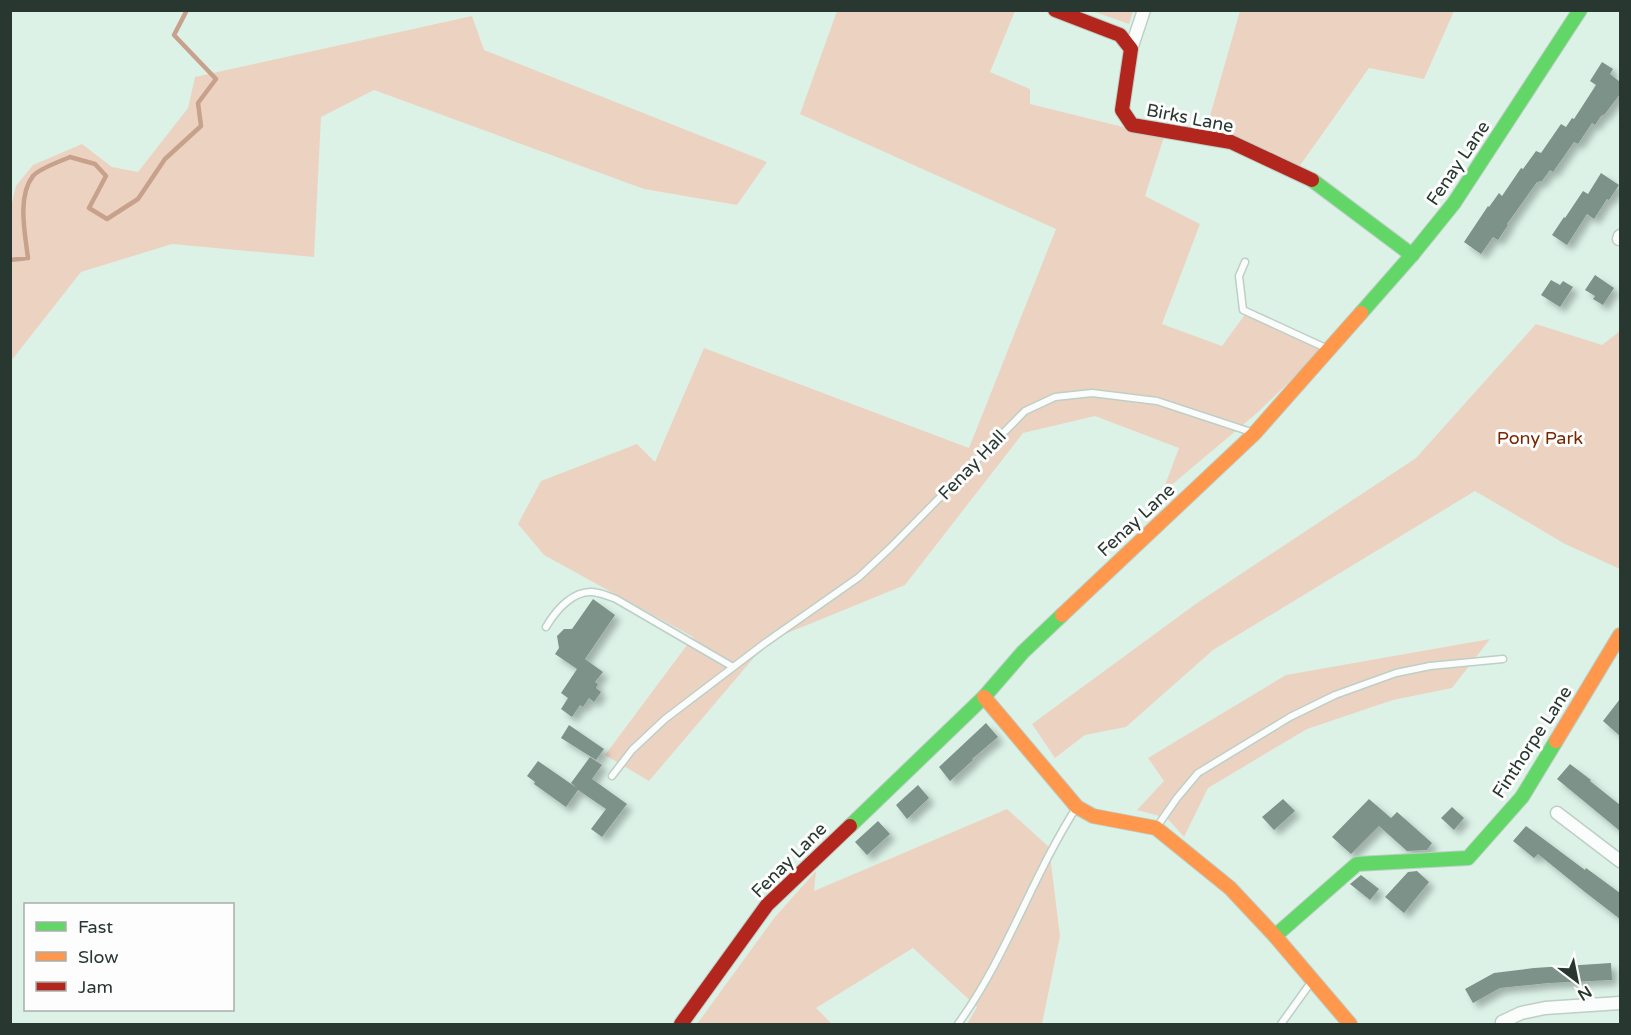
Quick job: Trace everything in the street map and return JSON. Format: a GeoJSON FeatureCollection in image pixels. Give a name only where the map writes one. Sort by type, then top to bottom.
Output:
{"type":"FeatureCollection","features":[{"type":"Feature","properties":{"kind":"street"},"geometry":{"type":"LineString","coordinates":[[1055,10],[1120,35],[1131,49]]}},
{"type":"Feature","properties":{"kind":"street"},"geometry":{"type":"LineString","coordinates":[[1131,49],[1144,10]]}},
{"type":"Feature","properties":{"kind":"street","name":"Fenay Lane"},"geometry":{"type":"LineString","coordinates":[[681,1024],[767,905],[984,697],[1023,652],[1254,434],[1412,255],[1454,203],[1580,10]]}},
{"type":"Feature","properties":{"kind":"street","name":"Birks Lane"},"geometry":{"type":"LineString","coordinates":[[1131,49],[1122,110],[1132,125],[1231,142],[1316,182],[1412,255]]}},
{"type":"Feature","properties":{"kind":"street","name":"Finthorpe Lane"},"geometry":{"type":"LineString","coordinates":[[1275,936],[1357,864],[1468,858],[1522,797],[1620,635]]}},
{"type":"Feature","properties":{"kind":"street"},"geometry":{"type":"LineString","coordinates":[[984,697],[1077,807],[1093,816],[1156,828],[1230,888],[1275,936],[1350,1024]]}},
{"type":"Feature","properties":{"kind":"street"},"geometry":{"type":"LineString","coordinates":[[1557,813],[1620,861]]}},
{"type":"Feature","properties":{"kind":"street"},"geometry":{"type":"LineString","coordinates":[[1502,1022],[1521,1013],[1545,1008],[1620,1003]]}},
{"type":"Feature","properties":{"kind":"lane"},"geometry":{"type":"LineString","coordinates":[[1245,262],[1239,276],[1244,310],[1329,349]]}},
{"type":"Feature","properties":{"kind":"lane","name":"Fenay Hall"},"geometry":{"type":"LineString","coordinates":[[612,776],[632,750],[665,718],[765,643],[859,577],[891,548],[1025,411],[1055,397],[1092,393],[1157,402],[1254,434]]}},
{"type":"Feature","properties":{"kind":"lane"},"geometry":{"type":"LineString","coordinates":[[546,627],[562,604],[583,593],[596,592],[616,599],[733,667]]}},
{"type":"Feature","properties":{"kind":"lane"},"geometry":{"type":"LineString","coordinates":[[1156,828],[1198,773],[1290,717],[1335,695],[1396,673],[1430,666],[1503,659]]}},
{"type":"Feature","properties":{"kind":"lane"},"geometry":{"type":"LineString","coordinates":[[958,1024],[982,989],[1059,836],[1077,807]]}},
{"type":"Feature","properties":{"kind":"lane"},"geometry":{"type":"LineString","coordinates":[[1281,1024],[1312,980]]}},
{"type":"Feature","properties":{"kind":"green space"},"geometry":{"type":"Polygon","coordinates":[[[837,11],[1015,11],[990,72],[1030,89],[1030,104],[1164,137],[1145,196],[1200,224],[1162,324],[1222,346],[1246,313],[1325,347],[1257,413],[1162,493],[1179,448],[1095,416],[1023,433],[905,585],[768,641],[649,781],[605,755],[693,637],[544,555],[518,524],[541,481],[637,444],[655,462],[704,348],[969,448],[1056,229],[800,114],[837,11]]]}},
{"type":"Feature","properties":{"kind":"green space"},"geometry":{"type":"Polygon","coordinates":[[[1092,11],[1133,11],[1129,24],[1092,11]]]}},
{"type":"Feature","properties":{"kind":"green space"},"geometry":{"type":"Polygon","coordinates":[[[1240,11],[1454,11],[1424,79],[1369,68],[1299,167],[1206,130],[1240,11]]]}},
{"type":"Feature","properties":{"kind":"green space"},"geometry":{"type":"Polygon","coordinates":[[[472,16],[484,50],[767,162],[737,205],[644,189],[374,90],[321,117],[314,257],[172,244],[81,272],[11,361],[11,207],[16,186],[33,165],[82,144],[112,167],[138,172],[188,108],[195,77],[472,16]]]}},
{"type":"Feature","properties":{"kind":"green space","name":"Pony Park"},"geometry":{"type":"Polygon","coordinates":[[[1536,324],[1602,345],[1620,331],[1620,569],[1565,544],[1475,491],[1213,650],[1126,727],[1085,735],[1055,758],[1032,724],[1197,603],[1416,458],[1536,324]]]}},
{"type":"Feature","properties":{"kind":"green space"},"geometry":{"type":"Polygon","coordinates":[[[1490,639],[1452,688],[1393,700],[1307,729],[1208,788],[1184,837],[1167,818],[1137,810],[1164,781],[1148,758],[1286,675],[1490,639]]]}},
{"type":"Feature","properties":{"kind":"green space"},"geometry":{"type":"Polygon","coordinates":[[[1007,809],[1049,847],[1060,936],[1042,1024],[967,1024],[977,1007],[913,948],[816,1008],[832,1024],[697,1024],[775,917],[816,871],[814,891],[1007,809]]]}},
{"type":"Feature","properties":{"kind":"building"},"geometry":{"type":"Polygon","coordinates":[[[1602,62],[1613,69],[1610,74],[1620,82],[1620,94],[1595,125],[1592,123],[1578,144],[1574,142],[1553,172],[1550,170],[1542,181],[1537,182],[1498,240],[1493,237],[1481,254],[1464,242],[1488,206],[1499,193],[1502,196],[1536,151],[1541,153],[1561,124],[1566,127],[1572,118],[1574,119],[1596,85],[1590,81],[1602,62]]]}},
{"type":"Feature","properties":{"kind":"building"},"geometry":{"type":"Polygon","coordinates":[[[1601,173],[1619,185],[1594,219],[1587,214],[1567,245],[1552,235],[1583,191],[1588,194],[1601,173]]]}},
{"type":"Feature","properties":{"kind":"building"},"geometry":{"type":"Polygon","coordinates":[[[1595,275],[1614,288],[1603,305],[1585,290],[1595,275]]]}},
{"type":"Feature","properties":{"kind":"building"},"geometry":{"type":"Polygon","coordinates":[[[1551,280],[1560,285],[1563,281],[1573,287],[1560,307],[1541,295],[1551,280]]]}},
{"type":"Feature","properties":{"kind":"building"},"geometry":{"type":"Polygon","coordinates":[[[593,599],[615,615],[585,659],[603,672],[595,682],[598,684],[596,688],[601,692],[594,702],[589,698],[583,707],[580,705],[572,717],[561,709],[568,698],[561,693],[577,669],[555,654],[559,648],[557,636],[564,629],[572,629],[593,599]]]}},
{"type":"Feature","properties":{"kind":"building"},"geometry":{"type":"Polygon","coordinates":[[[1620,699],[1620,736],[1603,721],[1620,699]]]}},
{"type":"Feature","properties":{"kind":"building"},"geometry":{"type":"Polygon","coordinates":[[[986,723],[998,737],[950,781],[939,767],[986,723]]]}},
{"type":"Feature","properties":{"kind":"building"},"geometry":{"type":"Polygon","coordinates":[[[569,725],[604,749],[596,760],[561,738],[569,725]]]}},
{"type":"Feature","properties":{"kind":"building"},"geometry":{"type":"Polygon","coordinates":[[[590,757],[602,765],[592,779],[627,804],[602,837],[591,829],[606,809],[578,790],[566,807],[534,784],[535,782],[527,776],[538,761],[577,788],[571,783],[590,757]]]}},
{"type":"Feature","properties":{"kind":"building"},"geometry":{"type":"Polygon","coordinates":[[[1570,764],[1620,805],[1620,831],[1557,779],[1570,764]]]}},
{"type":"Feature","properties":{"kind":"building"},"geometry":{"type":"Polygon","coordinates":[[[918,785],[929,798],[907,819],[896,805],[918,785]]]}},
{"type":"Feature","properties":{"kind":"building"},"geometry":{"type":"Polygon","coordinates":[[[1283,799],[1295,811],[1274,830],[1262,817],[1283,799]]]}},
{"type":"Feature","properties":{"kind":"building"},"geometry":{"type":"Polygon","coordinates":[[[1369,799],[1391,818],[1397,812],[1432,843],[1427,850],[1407,851],[1379,826],[1351,854],[1332,837],[1369,799]]]}},
{"type":"Feature","properties":{"kind":"building"},"geometry":{"type":"Polygon","coordinates":[[[1452,807],[1464,818],[1454,830],[1441,818],[1452,807]]]}},
{"type":"Feature","properties":{"kind":"building"},"geometry":{"type":"Polygon","coordinates":[[[878,821],[890,834],[867,855],[855,842],[878,821]]]}},
{"type":"Feature","properties":{"kind":"building"},"geometry":{"type":"Polygon","coordinates":[[[1526,826],[1620,893],[1620,919],[1538,854],[1534,858],[1513,841],[1526,826]]]}},
{"type":"Feature","properties":{"kind":"building"},"geometry":{"type":"Polygon","coordinates":[[[1417,871],[1429,882],[1404,913],[1385,897],[1408,872],[1417,871]]]}},
{"type":"Feature","properties":{"kind":"building"},"geometry":{"type":"Polygon","coordinates":[[[1361,875],[1379,889],[1370,900],[1350,884],[1361,875]]]}},
{"type":"Feature","properties":{"kind":"building"},"geometry":{"type":"Polygon","coordinates":[[[1611,963],[1612,980],[1500,988],[1473,1003],[1465,989],[1494,973],[1611,963]]]}},
{"type":"Feature","properties":{"kind":"waterway"},"geometry":{"type":"LineString","coordinates":[[10,260],[28,258],[24,204],[28,184],[36,173],[70,157],[95,164],[106,176],[89,208],[107,219],[138,199],[165,159],[201,126],[198,103],[216,79],[174,35],[187,10]]}},
{"type":"Feature","properties":{"kind":"traffic: fast"},"geometry":{"type":"LineString","coordinates":[[1361,313],[1454,203],[1580,10]]}},
{"type":"Feature","properties":{"kind":"traffic: fast"},"geometry":{"type":"LineString","coordinates":[[1312,180],[1412,255]]}},
{"type":"Feature","properties":{"kind":"traffic: fast"},"geometry":{"type":"LineString","coordinates":[[850,826],[984,697],[1023,652],[1062,615]]}},
{"type":"Feature","properties":{"kind":"traffic: fast"},"geometry":{"type":"LineString","coordinates":[[1275,936],[1357,864],[1468,858],[1522,797],[1556,741]]}},
{"type":"Feature","properties":{"kind":"traffic: slow"},"geometry":{"type":"LineString","coordinates":[[1062,615],[1254,434],[1361,313]]}},
{"type":"Feature","properties":{"kind":"traffic: slow"},"geometry":{"type":"LineString","coordinates":[[1556,741],[1620,635]]}},
{"type":"Feature","properties":{"kind":"traffic: slow"},"geometry":{"type":"LineString","coordinates":[[984,697],[1077,807],[1093,816],[1156,828],[1230,888],[1275,936],[1350,1024]]}},
{"type":"Feature","properties":{"kind":"traffic: jam"},"geometry":{"type":"LineString","coordinates":[[1055,10],[1120,35],[1131,49],[1122,110],[1132,125],[1231,142],[1312,180]]}},
{"type":"Feature","properties":{"kind":"traffic: jam"},"geometry":{"type":"LineString","coordinates":[[681,1024],[767,905],[850,826]]}}]}
